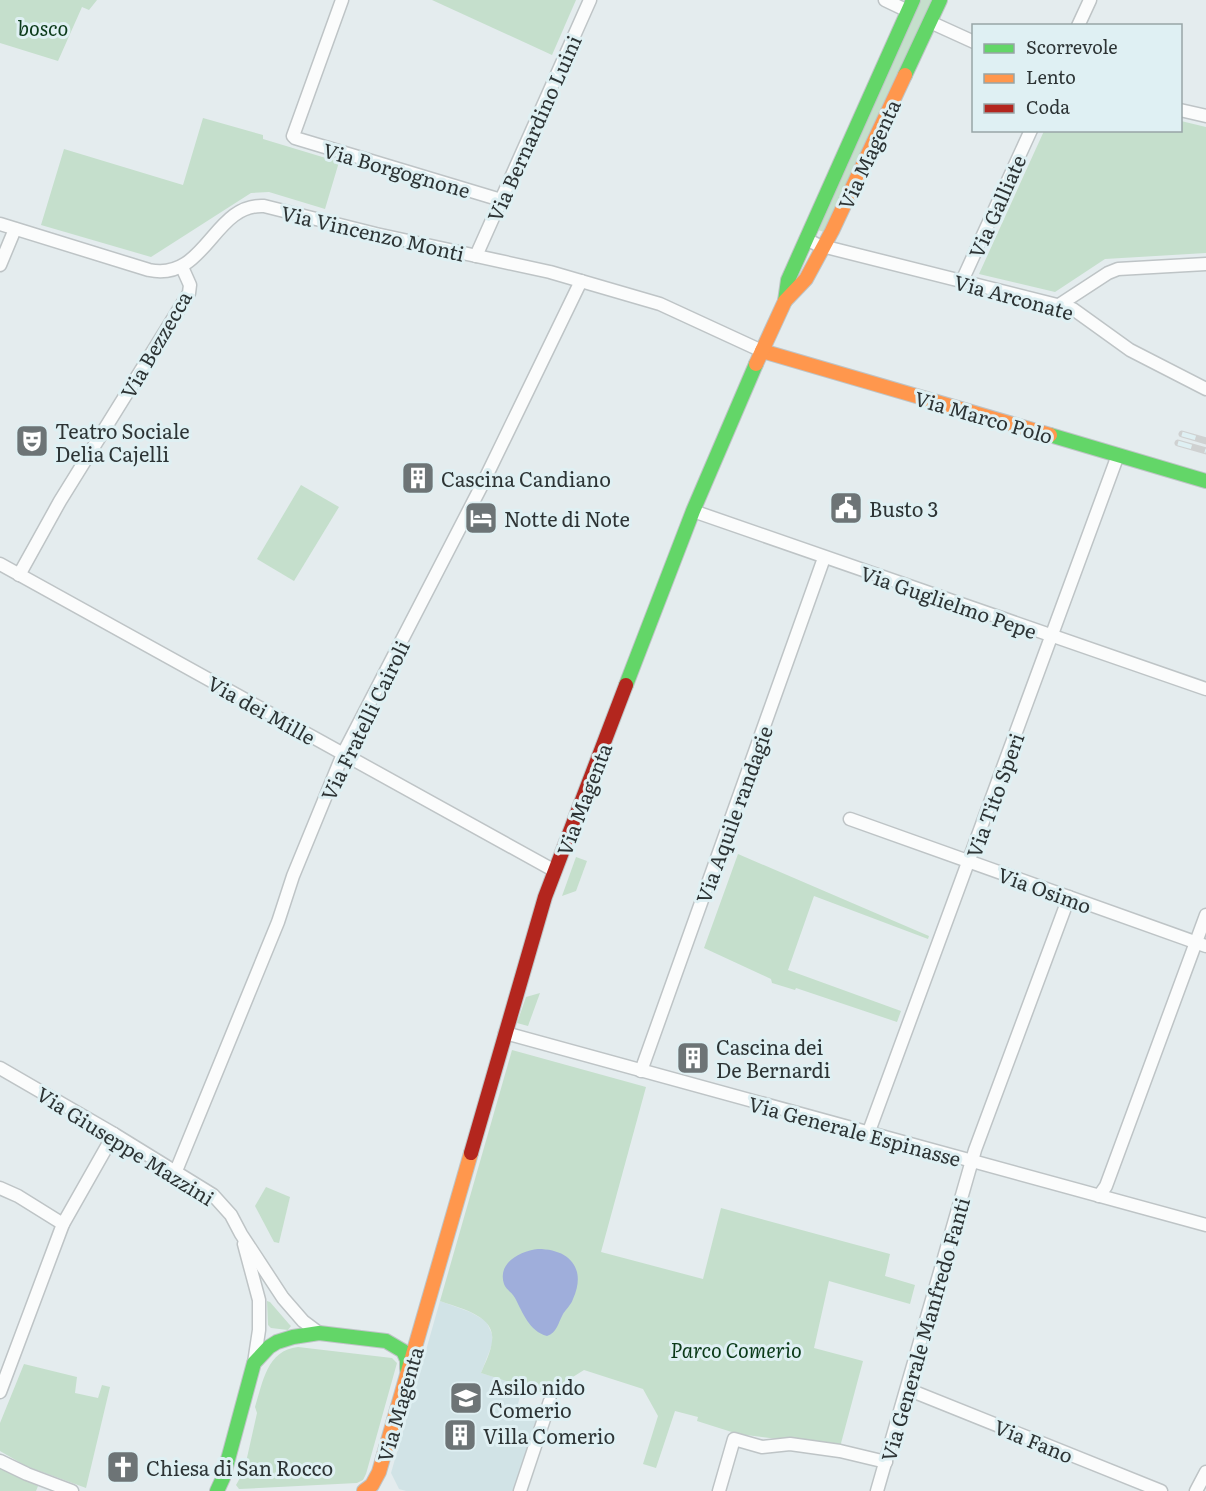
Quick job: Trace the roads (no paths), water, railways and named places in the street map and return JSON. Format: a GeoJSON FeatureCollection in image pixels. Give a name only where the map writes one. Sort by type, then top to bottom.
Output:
{"type":"FeatureCollection","features":[{"type":"Feature","properties":{"kind":"street","name":"Via Borgognone"},"geometry":{"type":"LineString","coordinates":[[342,0],[293,136],[299,141],[501,200]]}},
{"type":"Feature","properties":{"kind":"street","name":"Via Bernardino Luini"},"geometry":{"type":"LineString","coordinates":[[476,256],[590,0]]}},
{"type":"Feature","properties":{"kind":"street"},"geometry":{"type":"LineString","coordinates":[[885,0],[910,5]]}},
{"type":"Feature","properties":{"kind":"street","name":"Via Magenta"},"geometry":{"type":"LineString","coordinates":[[364,1491],[372,1485],[379,1472],[545,897],[693,511],[785,301],[806,279],[824,246],[940,0]]}},
{"type":"Feature","properties":{"kind":"street"},"geometry":{"type":"LineString","coordinates":[[1079,24],[1090,0]]}},
{"type":"Feature","properties":{"kind":"street","name":"Via Magenta"},"geometry":{"type":"LineString","coordinates":[[785,301],[786,286],[910,5]]}},
{"type":"Feature","properties":{"kind":"street"},"geometry":{"type":"LineString","coordinates":[[930,22],[972,41]]}},
{"type":"Feature","properties":{"kind":"street"},"geometry":{"type":"LineString","coordinates":[[1182,110],[1206,116]]}},
{"type":"Feature","properties":{"kind":"street","name":"Via Galliate"},"geometry":{"type":"LineString","coordinates":[[962,281],[1030,132]]}},
{"type":"Feature","properties":{"kind":"street","name":"Via Vincenzo Monti"},"geometry":{"type":"LineString","coordinates":[[182,267],[193,259],[231,218],[243,209],[256,206],[550,272],[660,304],[762,351]]}},
{"type":"Feature","properties":{"kind":"street"},"geometry":{"type":"LineString","coordinates":[[0,224],[149,270],[164,272],[182,267]]}},
{"type":"Feature","properties":{"kind":"street"},"geometry":{"type":"LineString","coordinates":[[0,265],[15,229]]}},
{"type":"Feature","properties":{"kind":"street","name":"Via Arconate"},"geometry":{"type":"LineString","coordinates":[[806,239],[824,246],[1059,305],[1080,313],[1130,350],[1206,389]]}},
{"type":"Feature","properties":{"kind":"street"},"geometry":{"type":"LineString","coordinates":[[1059,305],[1112,270],[1206,264]]}},
{"type":"Feature","properties":{"kind":"street","name":"Via Bezzecca"},"geometry":{"type":"LineString","coordinates":[[19,575],[60,501],[189,293],[190,285],[182,267]]}},
{"type":"Feature","properties":{"kind":"street","name":"Via Fratelli Cairoli"},"geometry":{"type":"LineString","coordinates":[[176,1171],[278,922],[293,876],[343,754],[483,483],[581,281]]}},
{"type":"Feature","properties":{"kind":"street","name":"Via Marco Polo"},"geometry":{"type":"LineString","coordinates":[[762,351],[1206,481]]}},
{"type":"Feature","properties":{"kind":"street","name":"Via Tito Speri"},"geometry":{"type":"LineString","coordinates":[[868,1134],[1118,455]]}},
{"type":"Feature","properties":{"kind":"street","name":"Via Guglielmo Pepe"},"geometry":{"type":"LineString","coordinates":[[693,511],[1206,689]]}},
{"type":"Feature","properties":{"kind":"street","name":"Via Aquile randagie"},"geometry":{"type":"LineString","coordinates":[[641,1071],[824,558]]}},
{"type":"Feature","properties":{"kind":"street","name":"Via dei Mille"},"geometry":{"type":"LineString","coordinates":[[0,564],[555,871]]}},
{"type":"Feature","properties":{"kind":"street","name":"Via Osimo"},"geometry":{"type":"LineString","coordinates":[[850,819],[1201,944]]}},
{"type":"Feature","properties":{"kind":"street","name":"Via Generale Manfredo Fanti"},"geometry":{"type":"LineString","coordinates":[[877,1491],[972,1162],[1069,897]]}},
{"type":"Feature","properties":{"kind":"street"},"geometry":{"type":"LineString","coordinates":[[1099,1196],[1106,1186],[1201,944],[1206,915]]}},
{"type":"Feature","properties":{"kind":"street","name":"Via Generale Espinasse"},"geometry":{"type":"LineString","coordinates":[[505,1034],[1206,1225]]}},
{"type":"Feature","properties":{"kind":"street","name":"Via Giuseppe Mazzini"},"geometry":{"type":"LineString","coordinates":[[0,1068],[204,1189],[231,1215],[284,1298],[303,1321],[319,1333]]}},
{"type":"Feature","properties":{"kind":"street"},"geometry":{"type":"LineString","coordinates":[[0,1392],[63,1224],[114,1134]]}},
{"type":"Feature","properties":{"kind":"street"},"geometry":{"type":"LineString","coordinates":[[0,1188],[63,1224]]}},
{"type":"Feature","properties":{"kind":"street","name":"Via Giuseppe Mazzini"},"geometry":{"type":"LineString","coordinates":[[217,1491],[225,1484],[254,1363],[259,1330],[259,1300],[241,1234]]}},
{"type":"Feature","properties":{"kind":"street","name":"Via Magenta"},"geometry":{"type":"LineString","coordinates":[[386,1341],[412,1334],[425,1313]]}},
{"type":"Feature","properties":{"kind":"street"},"geometry":{"type":"LineString","coordinates":[[254,1363],[262,1353],[277,1342],[319,1333],[386,1341],[403,1351],[407,1360],[408,1373]]}},
{"type":"Feature","properties":{"kind":"street","name":"Via Fano"},"geometry":{"type":"LineString","coordinates":[[907,1389],[1161,1491]]}},
{"type":"Feature","properties":{"kind":"street"},"geometry":{"type":"LineString","coordinates":[[520,1491],[550,1401]]}},
{"type":"Feature","properties":{"kind":"street"},"geometry":{"type":"LineString","coordinates":[[719,1491],[734,1439],[762,1447],[790,1444],[840,1450],[886,1462]]}},
{"type":"Feature","properties":{"kind":"street"},"geometry":{"type":"LineString","coordinates":[[0,1461],[72,1491]]}},
{"type":"Feature","properties":{"kind":"street"},"geometry":{"type":"LineString","coordinates":[[379,1472],[388,1491]]}},
{"type":"Feature","properties":{"kind":"street"},"geometry":{"type":"LineString","coordinates":[[1196,1491],[1206,1472]]}},
{"type":"Feature","properties":{"kind":"water"},"geometry":{"type":"Polygon","coordinates":[[[538,1249],[559,1252],[566,1257],[572,1262],[578,1278],[572,1301],[555,1330],[547,1336],[541,1334],[527,1321],[514,1296],[505,1286],[503,1276],[507,1264],[512,1259],[525,1252],[538,1249]]]}},
{"type":"Feature","properties":{"kind":"railway"},"geometry":{"type":"LineString","coordinates":[[1182,434],[1206,441]]}},
{"type":"Feature","properties":{"kind":"railway"},"geometry":{"type":"LineString","coordinates":[[1178,443],[1206,451]]}},
{"type":"Feature","properties":{"kind":"place","name":"Teatro Sociale Delia Cajelli"},"geometry":{"type":"Point","coordinates":[32,441]}},
{"type":"Feature","properties":{"kind":"place","name":"Cascina Candiano"},"geometry":{"type":"Point","coordinates":[418,478]}},
{"type":"Feature","properties":{"kind":"place","name":"Busto 3"},"geometry":{"type":"Point","coordinates":[846,508]}},
{"type":"Feature","properties":{"kind":"place","name":"Notte di Note"},"geometry":{"type":"Point","coordinates":[481,518]}},
{"type":"Feature","properties":{"kind":"place","name":"Cascina dei De Bernardi"},"geometry":{"type":"Point","coordinates":[693,1058]}},
{"type":"Feature","properties":{"kind":"place","name":"Asilo nido Comerio"},"geometry":{"type":"Point","coordinates":[466,1398]}},
{"type":"Feature","properties":{"kind":"place","name":"Villa Comerio"},"geometry":{"type":"Point","coordinates":[460,1435]}},
{"type":"Feature","properties":{"kind":"place","name":"Chiesa di San Rocco"},"geometry":{"type":"Point","coordinates":[123,1467]}},
{"type":"Feature","properties":{"kind":"park label","name":"bosco"},"geometry":{"type":"Point","coordinates":[43,27]}},
{"type":"Feature","properties":{"kind":"park label","name":"Parco Comerio"},"geometry":{"type":"Point","coordinates":[736,1349]}}]}
